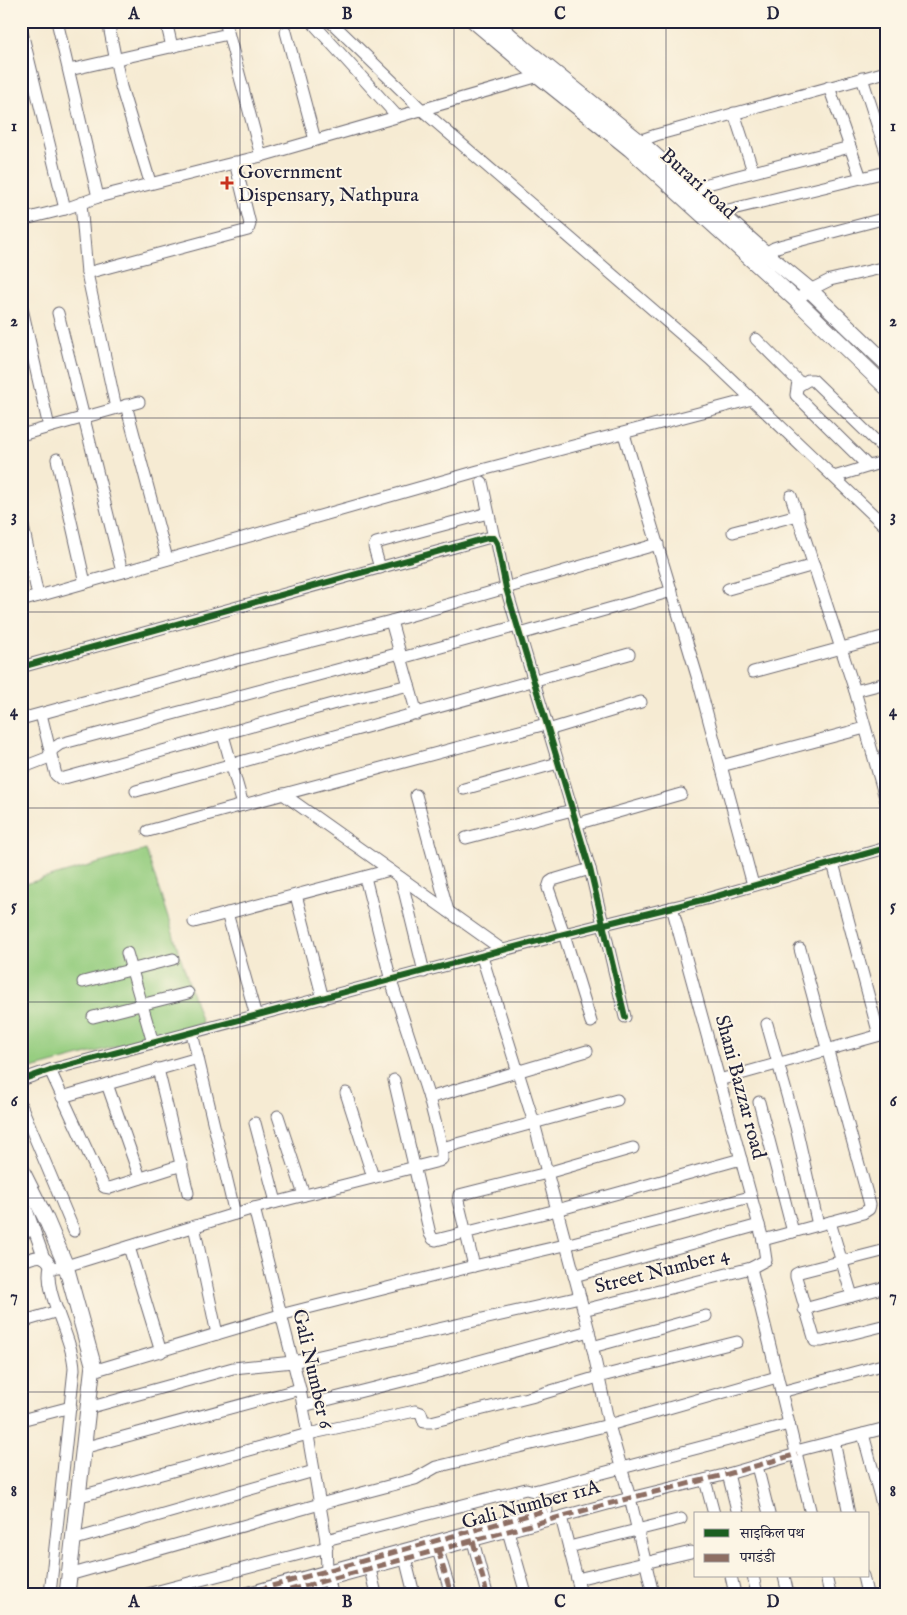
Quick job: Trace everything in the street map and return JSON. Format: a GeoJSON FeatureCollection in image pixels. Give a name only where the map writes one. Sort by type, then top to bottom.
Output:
{"type":"FeatureCollection","features":[{"type":"Feature","properties":{"kind":"main road","name":"Burari road"},"geometry":{"type":"LineString","coordinates":[[474,21],[543,71],[720,212],[796,300],[886,387]]}},
{"type":"Feature","properties":{"kind":"main road","name":"Burari road"},"geometry":{"type":"LineString","coordinates":[[493,21],[543,71]]}},
{"type":"Feature","properties":{"kind":"main road","name":"Burari road"},"geometry":{"type":"LineString","coordinates":[[635,145],[759,257],[810,290],[886,363]]}},
{"type":"Feature","properties":{"kind":"main road"},"geometry":{"type":"LineString","coordinates":[[21,1169],[46,1219],[54,1265],[91,1353],[93,1371],[67,1594]]}},
{"type":"Feature","properties":{"kind":"street"},"geometry":{"type":"LineString","coordinates":[[57,21],[98,197]]}},
{"type":"Feature","properties":{"kind":"street"},"geometry":{"type":"LineString","coordinates":[[108,21],[122,87],[150,182]]}},
{"type":"Feature","properties":{"kind":"street"},"geometry":{"type":"LineString","coordinates":[[166,21],[172,47]]}},
{"type":"Feature","properties":{"kind":"street"},"geometry":{"type":"LineString","coordinates":[[225,21],[261,156]]}},
{"type":"Feature","properties":{"kind":"street"},"geometry":{"type":"LineString","coordinates":[[312,21],[409,112],[710,359],[886,526]]}},
{"type":"Feature","properties":{"kind":"street"},"geometry":{"type":"LineString","coordinates":[[330,21],[409,112]]}},
{"type":"Feature","properties":{"kind":"street"},"geometry":{"type":"LineString","coordinates":[[21,28],[65,209]]}},
{"type":"Feature","properties":{"kind":"street"},"geometry":{"type":"LineString","coordinates":[[286,32],[315,140]]}},
{"type":"Feature","properties":{"kind":"street"},"geometry":{"type":"LineString","coordinates":[[69,70],[228,34]]}},
{"type":"Feature","properties":{"kind":"street"},"geometry":{"type":"LineString","coordinates":[[21,220],[65,209],[150,182],[261,156],[543,71]]}},
{"type":"Feature","properties":{"kind":"street"},"geometry":{"type":"LineString","coordinates":[[635,145],[734,113],[886,72]]}},
{"type":"Feature","properties":{"kind":"street"},"geometry":{"type":"LineString","coordinates":[[862,78],[886,152]]}},
{"type":"Feature","properties":{"kind":"street"},"geometry":{"type":"LineString","coordinates":[[829,87],[861,178]]}},
{"type":"Feature","properties":{"kind":"street"},"geometry":{"type":"LineString","coordinates":[[734,113],[753,171]]}},
{"type":"Feature","properties":{"kind":"street"},"geometry":{"type":"LineString","coordinates":[[692,188],[850,147]]}},
{"type":"Feature","properties":{"kind":"street"},"geometry":{"type":"LineString","coordinates":[[87,273],[248,230],[250,224],[235,162]]}},
{"type":"Feature","properties":{"kind":"street"},"geometry":{"type":"LineString","coordinates":[[720,212],[886,172]]}},
{"type":"Feature","properties":{"kind":"street"},"geometry":{"type":"LineString","coordinates":[[81,203],[87,273],[121,407],[167,559]]}},
{"type":"Feature","properties":{"kind":"street"},"geometry":{"type":"LineString","coordinates":[[759,257],[784,245],[886,218]]}},
{"type":"Feature","properties":{"kind":"street"},"geometry":{"type":"LineString","coordinates":[[796,300],[810,290],[830,280],[886,266]]}},
{"type":"Feature","properties":{"kind":"street"},"geometry":{"type":"LineString","coordinates":[[21,304],[49,427]]}},
{"type":"Feature","properties":{"kind":"street"},"geometry":{"type":"LineString","coordinates":[[58,313],[122,572]]}},
{"type":"Feature","properties":{"kind":"street"},"geometry":{"type":"LineString","coordinates":[[756,339],[797,380],[796,395],[868,466]]}},
{"type":"Feature","properties":{"kind":"street"},"geometry":{"type":"LineString","coordinates":[[798,386],[808,380],[814,380],[886,451]]}},
{"type":"Feature","properties":{"kind":"street"},"geometry":{"type":"LineString","coordinates":[[21,602],[478,471],[752,399]]}},
{"type":"Feature","properties":{"kind":"street"},"geometry":{"type":"LineString","coordinates":[[21,435],[139,402]]}},
{"type":"Feature","properties":{"kind":"street"},"geometry":{"type":"LineString","coordinates":[[624,434],[672,591],[753,885]]}},
{"type":"Feature","properties":{"kind":"street"},"geometry":{"type":"LineString","coordinates":[[57,459],[85,583]]}},
{"type":"Feature","properties":{"kind":"street"},"geometry":{"type":"LineString","coordinates":[[834,477],[886,461]]}},
{"type":"Feature","properties":{"kind":"street"},"geometry":{"type":"LineString","coordinates":[[482,482],[506,588],[590,869],[626,1017]]}},
{"type":"Feature","properties":{"kind":"street"},"geometry":{"type":"LineString","coordinates":[[791,496],[855,691],[886,801]]}},
{"type":"Feature","properties":{"kind":"street"},"geometry":{"type":"LineString","coordinates":[[380,568],[374,547],[376,543],[488,512]]}},
{"type":"Feature","properties":{"kind":"street"},"geometry":{"type":"LineString","coordinates":[[733,532],[798,515]]}},
{"type":"Feature","properties":{"kind":"street"},"geometry":{"type":"LineString","coordinates":[[21,517],[38,596]]}},
{"type":"Feature","properties":{"kind":"street"},"geometry":{"type":"LineString","coordinates":[[21,667],[487,538],[494,538]]}},
{"type":"Feature","properties":{"kind":"street"},"geometry":{"type":"LineString","coordinates":[[21,719],[230,662],[391,621],[658,544]]}},
{"type":"Feature","properties":{"kind":"street"},"geometry":{"type":"LineString","coordinates":[[728,588],[814,565]]}},
{"type":"Feature","properties":{"kind":"street"},"geometry":{"type":"LineString","coordinates":[[21,768],[44,760],[60,744],[400,655],[518,630],[672,591]]}},
{"type":"Feature","properties":{"kind":"street"},"geometry":{"type":"LineString","coordinates":[[391,621],[417,714]]}},
{"type":"Feature","properties":{"kind":"street"},"geometry":{"type":"LineString","coordinates":[[753,672],[886,636]]}},
{"type":"Feature","properties":{"kind":"street"},"geometry":{"type":"LineString","coordinates":[[136,791],[534,682],[629,654]]}},
{"type":"Feature","properties":{"kind":"street"},"geometry":{"type":"LineString","coordinates":[[855,691],[886,683]]}},
{"type":"Feature","properties":{"kind":"street"},"geometry":{"type":"LineString","coordinates":[[41,714],[58,778],[65,779],[409,685]]}},
{"type":"Feature","properties":{"kind":"street"},"geometry":{"type":"LineString","coordinates":[[148,831],[282,794],[641,702]]}},
{"type":"Feature","properties":{"kind":"street"},"geometry":{"type":"LineString","coordinates":[[721,766],[865,728]]}},
{"type":"Feature","properties":{"kind":"street"},"geometry":{"type":"LineString","coordinates":[[223,735],[243,805]]}},
{"type":"Feature","properties":{"kind":"street"},"geometry":{"type":"LineString","coordinates":[[464,789],[558,763]]}},
{"type":"Feature","properties":{"kind":"street"},"geometry":{"type":"LineString","coordinates":[[282,794],[504,951]]}},
{"type":"Feature","properties":{"kind":"street"},"geometry":{"type":"LineString","coordinates":[[576,824],[681,794]]}},
{"type":"Feature","properties":{"kind":"street"},"geometry":{"type":"LineString","coordinates":[[416,795],[448,910]]}},
{"type":"Feature","properties":{"kind":"street"},"geometry":{"type":"LineString","coordinates":[[466,838],[572,810]]}},
{"type":"Feature","properties":{"kind":"street"},"geometry":{"type":"LineString","coordinates":[[21,1080],[50,1070],[564,934],[672,908],[886,848]]}},
{"type":"Feature","properties":{"kind":"street"},"geometry":{"type":"LineString","coordinates":[[719,1080],[882,1034],[833,863]]}},
{"type":"Feature","properties":{"kind":"street"},"geometry":{"type":"LineString","coordinates":[[590,869],[553,880],[548,884],[590,1022]]}},
{"type":"Feature","properties":{"kind":"street"},"geometry":{"type":"LineString","coordinates":[[194,922],[390,870]]}},
{"type":"Feature","properties":{"kind":"street"},"geometry":{"type":"LineString","coordinates":[[50,1594],[74,1380],[74,1359],[49,1285],[48,1272],[54,1265],[129,1247],[254,1208],[442,1159],[442,1148],[429,1098],[391,981],[365,877]]}},
{"type":"Feature","properties":{"kind":"street"},"geometry":{"type":"LineString","coordinates":[[401,878],[424,972]]}},
{"type":"Feature","properties":{"kind":"street"},"geometry":{"type":"LineString","coordinates":[[296,895],[323,998]]}},
{"type":"Feature","properties":{"kind":"street","name":"Shani Bazzar road"},"geometry":{"type":"LineString","coordinates":[[672,908],[763,1240],[766,1260],[751,1268]]}},
{"type":"Feature","properties":{"kind":"street"},"geometry":{"type":"LineString","coordinates":[[227,914],[256,1016]]}},
{"type":"Feature","properties":{"kind":"street"},"geometry":{"type":"LineString","coordinates":[[763,1240],[863,1213],[870,1204],[800,949]]}},
{"type":"Feature","properties":{"kind":"street"},"geometry":{"type":"LineString","coordinates":[[128,953],[153,1043]]}},
{"type":"Feature","properties":{"kind":"street"},"geometry":{"type":"LineString","coordinates":[[482,957],[534,1123],[589,1331],[609,1424],[630,1498],[653,1594]]}},
{"type":"Feature","properties":{"kind":"street"},"geometry":{"type":"LineString","coordinates":[[83,982],[174,959]]}},
{"type":"Feature","properties":{"kind":"street"},"geometry":{"type":"LineString","coordinates":[[93,1017],[188,993]]}},
{"type":"Feature","properties":{"kind":"street"},"geometry":{"type":"LineString","coordinates":[[767,1024],[796,1127],[818,1225]]}},
{"type":"Feature","properties":{"kind":"street"},"geometry":{"type":"LineString","coordinates":[[192,1033],[235,1214]]}},
{"type":"Feature","properties":{"kind":"street"},"geometry":{"type":"LineString","coordinates":[[429,1098],[587,1051]]}},
{"type":"Feature","properties":{"kind":"street"},"geometry":{"type":"LineString","coordinates":[[62,1096],[198,1058]]}},
{"type":"Feature","properties":{"kind":"street"},"geometry":{"type":"LineString","coordinates":[[158,1069],[188,1193]]}},
{"type":"Feature","properties":{"kind":"street"},"geometry":{"type":"LineString","coordinates":[[50,1070],[104,1187],[110,1188],[182,1165]]}},
{"type":"Feature","properties":{"kind":"street"},"geometry":{"type":"LineString","coordinates":[[394,1080],[432,1238],[436,1240],[556,1210],[741,1159]]}},
{"type":"Feature","properties":{"kind":"street"},"geometry":{"type":"LineString","coordinates":[[107,1084],[140,1178]]}},
{"type":"Feature","properties":{"kind":"street"},"geometry":{"type":"LineString","coordinates":[[346,1093],[373,1177]]}},
{"type":"Feature","properties":{"kind":"street"},"geometry":{"type":"LineString","coordinates":[[442,1148],[617,1100]]}},
{"type":"Feature","properties":{"kind":"street"},"geometry":{"type":"LineString","coordinates":[[759,1102],[793,1232]]}},
{"type":"Feature","properties":{"kind":"street"},"geometry":{"type":"LineString","coordinates":[[21,1105],[74,1231]]}},
{"type":"Feature","properties":{"kind":"street"},"geometry":{"type":"LineString","coordinates":[[278,1116],[304,1196]]}},
{"type":"Feature","properties":{"kind":"street"},"geometry":{"type":"LineString","coordinates":[[255,1123],[276,1202]]}},
{"type":"Feature","properties":{"kind":"street"},"geometry":{"type":"LineString","coordinates":[[474,1266],[458,1201],[459,1195],[547,1173],[633,1148]]}},
{"type":"Feature","properties":{"kind":"street"},"geometry":{"type":"LineString","coordinates":[[93,1371],[280,1315],[565,1245],[750,1197]]}},
{"type":"Feature","properties":{"kind":"street"},"geometry":{"type":"LineString","coordinates":[[22,1199],[34,1230],[54,1265]]}},
{"type":"Feature","properties":{"kind":"street","name":"Gali Number 6"},"geometry":{"type":"LineString","coordinates":[[254,1208],[300,1389],[327,1544],[328,1576],[332,1594]]}},
{"type":"Feature","properties":{"kind":"street"},"geometry":{"type":"LineString","coordinates":[[830,1222],[852,1296]]}},
{"type":"Feature","properties":{"kind":"street"},"geometry":{"type":"LineString","coordinates":[[574,1276],[759,1225]]}},
{"type":"Feature","properties":{"kind":"street"},"geometry":{"type":"LineString","coordinates":[[194,1226],[217,1334]]}},
{"type":"Feature","properties":{"kind":"street"},"geometry":{"type":"LineString","coordinates":[[21,1233],[34,1230]]}},
{"type":"Feature","properties":{"kind":"street"},"geometry":{"type":"LineString","coordinates":[[129,1247],[161,1352]]}},
{"type":"Feature","properties":{"kind":"street"},"geometry":{"type":"LineString","coordinates":[[886,1250],[796,1274],[796,1281],[804,1309],[813,1338],[817,1342],[886,1325]]}},
{"type":"Feature","properties":{"kind":"street"},"geometry":{"type":"LineString","coordinates":[[21,1262],[36,1257],[54,1265]]}},
{"type":"Feature","properties":{"kind":"street"},"geometry":{"type":"LineString","coordinates":[[751,1268],[811,1512]]}},
{"type":"Feature","properties":{"kind":"street","name":"Street Number 4"},"geometry":{"type":"LineString","coordinates":[[583,1310],[751,1268]]}},
{"type":"Feature","properties":{"kind":"street"},"geometry":{"type":"LineString","coordinates":[[804,1309],[886,1287]]}},
{"type":"Feature","properties":{"kind":"street"},"geometry":{"type":"LineString","coordinates":[[88,1408],[233,1368],[293,1362],[580,1297]]}},
{"type":"Feature","properties":{"kind":"street"},"geometry":{"type":"LineString","coordinates":[[21,1322],[58,1311]]}},
{"type":"Feature","properties":{"kind":"street"},"geometry":{"type":"LineString","coordinates":[[592,1347],[706,1316]]}},
{"type":"Feature","properties":{"kind":"street"},"geometry":{"type":"LineString","coordinates":[[303,1406],[589,1331]]}},
{"type":"Feature","properties":{"kind":"street"},"geometry":{"type":"LineString","coordinates":[[77,1497],[308,1434],[416,1411],[421,1413],[424,1422],[431,1422],[522,1399],[598,1376],[737,1342]]}},
{"type":"Feature","properties":{"kind":"street"},"geometry":{"type":"LineString","coordinates":[[781,1392],[886,1364]]}},
{"type":"Feature","properties":{"kind":"street"},"geometry":{"type":"LineString","coordinates":[[69,1575],[415,1479],[436,1467],[609,1424],[777,1378]]}},
{"type":"Feature","properties":{"kind":"street"},"geometry":{"type":"LineString","coordinates":[[83,1448],[300,1389]]}},
{"type":"Feature","properties":{"kind":"street"},"geometry":{"type":"LineString","coordinates":[[21,1420],[71,1406]]}},
{"type":"Feature","properties":{"kind":"street"},"geometry":{"type":"LineString","coordinates":[[146,1594],[526,1489],[534,1491],[789,1424]]}},
{"type":"Feature","properties":{"kind":"street","name":"Gali Number 11A"},"geometry":{"type":"LineString","coordinates":[[275,1594],[328,1576],[370,1569],[630,1498],[728,1474],[886,1428]]}},
{"type":"Feature","properties":{"kind":"street"},"geometry":{"type":"LineString","coordinates":[[863,1434],[886,1519]]}},
{"type":"Feature","properties":{"kind":"street"},"geometry":{"type":"LineString","coordinates":[[834,1442],[849,1512]]}},
{"type":"Feature","properties":{"kind":"street"},"geometry":{"type":"LineString","coordinates":[[757,1466],[768,1512]]}},
{"type":"Feature","properties":{"kind":"street"},"geometry":{"type":"LineString","coordinates":[[72,1540],[314,1471]]}},
{"type":"Feature","properties":{"kind":"street"},"geometry":{"type":"LineString","coordinates":[[728,1474],[738,1512]]}},
{"type":"Feature","properties":{"kind":"street"},"geometry":{"type":"LineString","coordinates":[[705,1480],[713,1512]]}},
{"type":"Feature","properties":{"kind":"street"},"geometry":{"type":"LineString","coordinates":[[243,1594],[328,1576],[547,1510]]}},
{"type":"Feature","properties":{"kind":"street"},"geometry":{"type":"LineString","coordinates":[[560,1517],[581,1594]]}},
{"type":"Feature","properties":{"kind":"street"},"geometry":{"type":"LineString","coordinates":[[569,1547],[681,1519]]}},
{"type":"Feature","properties":{"kind":"street"},"geometry":{"type":"LineString","coordinates":[[508,1531],[526,1594]]}},
{"type":"Feature","properties":{"kind":"street"},"geometry":{"type":"LineString","coordinates":[[472,1541],[487,1594]]}},
{"type":"Feature","properties":{"kind":"street"},"geometry":{"type":"LineString","coordinates":[[438,1550],[451,1594]]}},
{"type":"Feature","properties":{"kind":"street"},"geometry":{"type":"LineString","coordinates":[[577,1579],[690,1552]]}},
{"type":"Feature","properties":{"kind":"street"},"geometry":{"type":"LineString","coordinates":[[405,1558],[414,1594]]}},
{"type":"Feature","properties":{"kind":"street"},"geometry":{"type":"LineString","coordinates":[[370,1569],[376,1594]]}},
{"type":"Feature","properties":{"kind":"street"},"geometry":{"type":"LineString","coordinates":[[731,1578],[735,1594]]}},
{"type":"Feature","properties":{"kind":"street"},"geometry":{"type":"LineString","coordinates":[[753,1578],[757,1594]]}},
{"type":"Feature","properties":{"kind":"street"},"geometry":{"type":"LineString","coordinates":[[784,1578],[788,1594]]}},
{"type":"Feature","properties":{"kind":"street"},"geometry":{"type":"LineString","coordinates":[[826,1578],[830,1594]]}},
{"type":"Feature","properties":{"kind":"street"},"geometry":{"type":"LineString","coordinates":[[863,1578],[867,1594]]}},
{"type":"Feature","properties":{"kind":"green space"},"geometry":{"type":"Polygon","coordinates":[[[146,850],[202,1023],[21,1072],[21,885],[146,850]]]}},
{"type":"Feature","properties":{"kind":"marked path"},"geometry":{"type":"LineString","coordinates":[[275,1594],[797,1454]]}},
{"type":"Feature","properties":{"kind":"marked path"},"geometry":{"type":"LineString","coordinates":[[243,1594],[547,1510]]}},
{"type":"Feature","properties":{"kind":"marked path"},"geometry":{"type":"LineString","coordinates":[[473,1541],[487,1594]]}},
{"type":"Feature","properties":{"kind":"marked path"},"geometry":{"type":"LineString","coordinates":[[438,1550],[451,1594]]}},
{"type":"Feature","properties":{"kind":"cycle path"},"geometry":{"type":"LineString","coordinates":[[21,667],[487,538],[494,538],[497,543],[506,588],[590,869],[625,1017]]}},
{"type":"Feature","properties":{"kind":"cycle path"},"geometry":{"type":"LineString","coordinates":[[21,1080],[50,1070],[564,934],[710,898],[886,848]]}},
{"type":"Feature","properties":{"kind":"place","name":"Government Dispensary, Nathpura"},"geometry":{"type":"Point","coordinates":[227,183]}}]}
